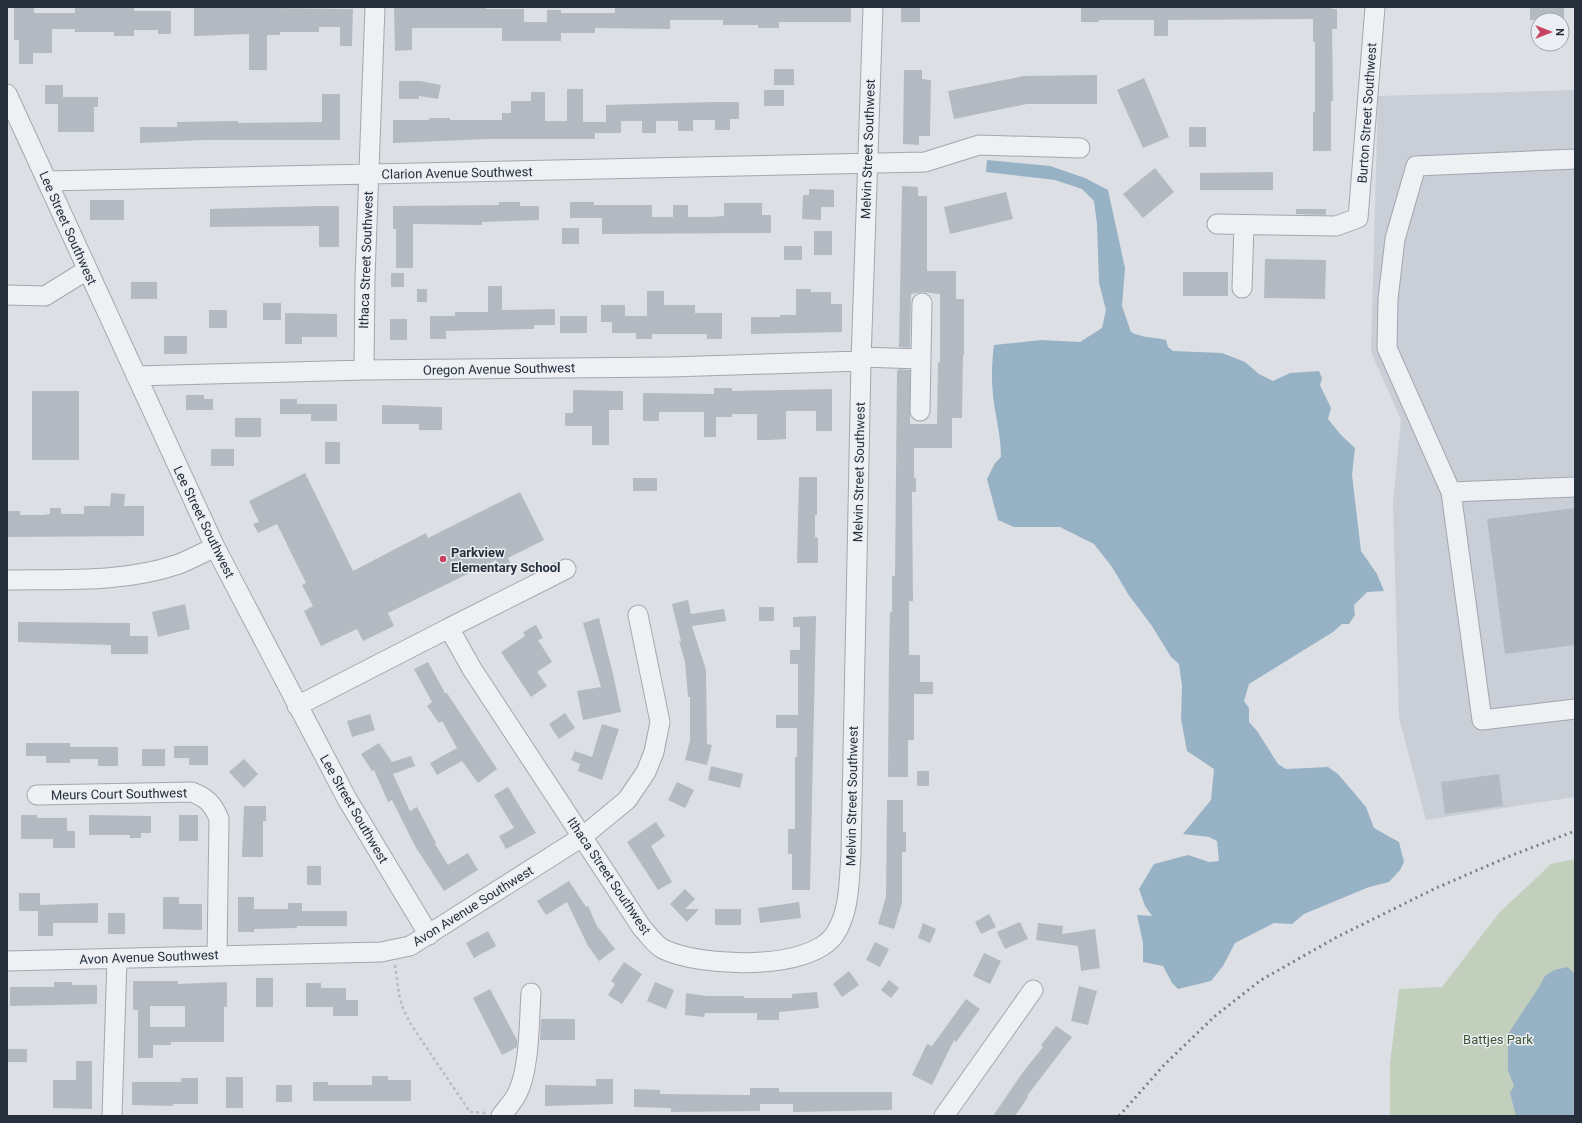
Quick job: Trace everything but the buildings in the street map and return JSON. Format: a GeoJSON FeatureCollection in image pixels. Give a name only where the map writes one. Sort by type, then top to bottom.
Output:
{"type":"FeatureCollection","features":[{"type":"Feature","properties":{"kind":"street","name":"Ithaca Street Southwest"},"geometry":{"type":"LineString","coordinates":[[364,370],[365,278],[375,7]]}},
{"type":"Feature","properties":{"kind":"street","name":"Melvin Street Southwest"},"geometry":{"type":"LineString","coordinates":[[834,935],[846,908],[851,854],[867,164],[873,7]]}},
{"type":"Feature","properties":{"kind":"street","name":"Burton Street Southwest"},"geometry":{"type":"LineString","coordinates":[[1244,225],[1336,226],[1358,218],[1375,7]]}},
{"type":"Feature","properties":{"kind":"street","name":"Lee Street Southwest"},"geometry":{"type":"LineString","coordinates":[[7,94],[215,547],[347,800],[429,935]]}},
{"type":"Feature","properties":{"kind":"street","name":"Clarion Avenue Southwest"},"geometry":{"type":"LineString","coordinates":[[47,181],[867,164],[925,162],[979,145],[1080,148]]}},
{"type":"Feature","properties":{"kind":"street"},"geometry":{"type":"LineString","coordinates":[[1575,159],[1416,166],[1396,240],[1388,299],[1387,348],[1451,492],[1482,720],[1575,709]]}},
{"type":"Feature","properties":{"kind":"street"},"geometry":{"type":"LineString","coordinates":[[1217,224],[1244,225],[1242,288]]}},
{"type":"Feature","properties":{"kind":"street"},"geometry":{"type":"LineString","coordinates":[[7,295],[45,296],[87,270]]}},
{"type":"Feature","properties":{"kind":"street"},"geometry":{"type":"LineString","coordinates":[[920,411],[922,303]]}},
{"type":"Feature","properties":{"kind":"street","name":"Oregon Avenue Southwest"},"geometry":{"type":"LineString","coordinates":[[136,376],[364,370],[671,367],[862,359],[921,359]]}},
{"type":"Feature","properties":{"kind":"street"},"geometry":{"type":"LineString","coordinates":[[1451,492],[1575,487]]}},
{"type":"Feature","properties":{"kind":"street"},"geometry":{"type":"LineString","coordinates":[[7,580],[85,579],[130,576],[179,563],[215,547]]}},
{"type":"Feature","properties":{"kind":"street"},"geometry":{"type":"LineString","coordinates":[[297,706],[566,569]]}},
{"type":"Feature","properties":{"kind":"street","name":"Avon Avenue Southwest"},"geometry":{"type":"LineString","coordinates":[[7,961],[381,952],[410,946],[582,837],[627,800],[646,772],[654,752],[660,722],[638,615]]}},
{"type":"Feature","properties":{"kind":"street","name":"Ithaca Street Southwest"},"geometry":{"type":"LineString","coordinates":[[449,628],[472,669],[642,928],[662,949],[692,959],[724,963],[794,958],[818,948],[834,935]]}},
{"type":"Feature","properties":{"kind":"street","name":"Meurs Court Southwest"},"geometry":{"type":"LineString","coordinates":[[37,795],[192,792],[205,797],[214,805],[219,819],[217,955]]}},
{"type":"Feature","properties":{"kind":"street"},"geometry":{"type":"LineString","coordinates":[[112,1116],[117,959]]}},
{"type":"Feature","properties":{"kind":"street"},"geometry":{"type":"LineString","coordinates":[[944,1116],[1033,990]]}},
{"type":"Feature","properties":{"kind":"street"},"geometry":{"type":"LineString","coordinates":[[501,1115],[517,1095],[521,1084],[525,1065],[531,993]]}},
{"type":"Feature","properties":{"kind":"path"},"geometry":{"type":"LineString","coordinates":[[395,963],[398,994],[408,1017],[470,1112],[501,1115]]}},
{"type":"Feature","properties":{"kind":"shaded area"},"geometry":{"type":"Polygon","coordinates":[[[1575,90],[1575,797],[1426,820],[1399,718],[1393,502],[1401,420],[1371,352],[1378,96],[1575,90]]]}},
{"type":"Feature","properties":{"kind":"green space","name":"Battjes Park"},"geometry":{"type":"Polygon","coordinates":[[[1575,859],[1575,1116],[1390,1116],[1390,1064],[1399,989],[1442,987],[1499,913],[1551,864],[1575,859]]]}},
{"type":"Feature","properties":{"kind":"water"},"geometry":{"type":"Polygon","coordinates":[[[987,160],[1050,166],[1085,178],[1108,190],[1125,268],[1122,306],[1131,332],[1166,340],[1168,347],[1173,351],[1222,353],[1245,362],[1259,374],[1273,381],[1290,373],[1319,371],[1322,378],[1320,385],[1331,408],[1328,419],[1341,435],[1355,448],[1352,475],[1361,551],[1377,574],[1384,591],[1367,592],[1354,605],[1355,615],[1349,624],[1342,624],[1333,632],[1249,684],[1244,701],[1249,708],[1249,722],[1257,731],[1278,764],[1286,769],[1328,767],[1338,774],[1366,807],[1374,828],[1399,842],[1404,862],[1400,870],[1389,882],[1369,887],[1304,914],[1292,924],[1274,923],[1235,943],[1223,966],[1211,981],[1178,989],[1172,983],[1163,966],[1143,962],[1143,943],[1137,915],[1152,916],[1145,906],[1139,889],[1154,864],[1188,855],[1209,862],[1219,861],[1217,841],[1209,837],[1183,834],[1211,800],[1214,769],[1187,751],[1181,719],[1182,686],[1179,664],[1171,657],[1152,626],[1128,594],[1112,567],[1094,544],[1060,527],[1014,527],[998,520],[987,479],[995,463],[1001,457],[992,389],[994,345],[1041,340],[1080,342],[1102,328],[1106,310],[1099,283],[1097,224],[1094,201],[1082,189],[1055,180],[986,172],[987,160]]]}},
{"type":"Feature","properties":{"kind":"water"},"geometry":{"type":"Polygon","coordinates":[[[1568,967],[1575,974],[1575,1116],[1516,1116],[1510,1093],[1514,1086],[1508,1070],[1508,1034],[1545,976],[1554,970],[1568,967]]]}},
{"type":"Feature","properties":{"kind":"railway"},"geometry":{"type":"LineString","coordinates":[[1119,1116],[1164,1065],[1215,1016],[1261,980],[1337,937],[1434,889],[1510,856],[1575,831]]}},
{"type":"Feature","properties":{"kind":"place","name":"Parkview Elementary School"},"geometry":{"type":"Point","coordinates":[443,559]}}]}
